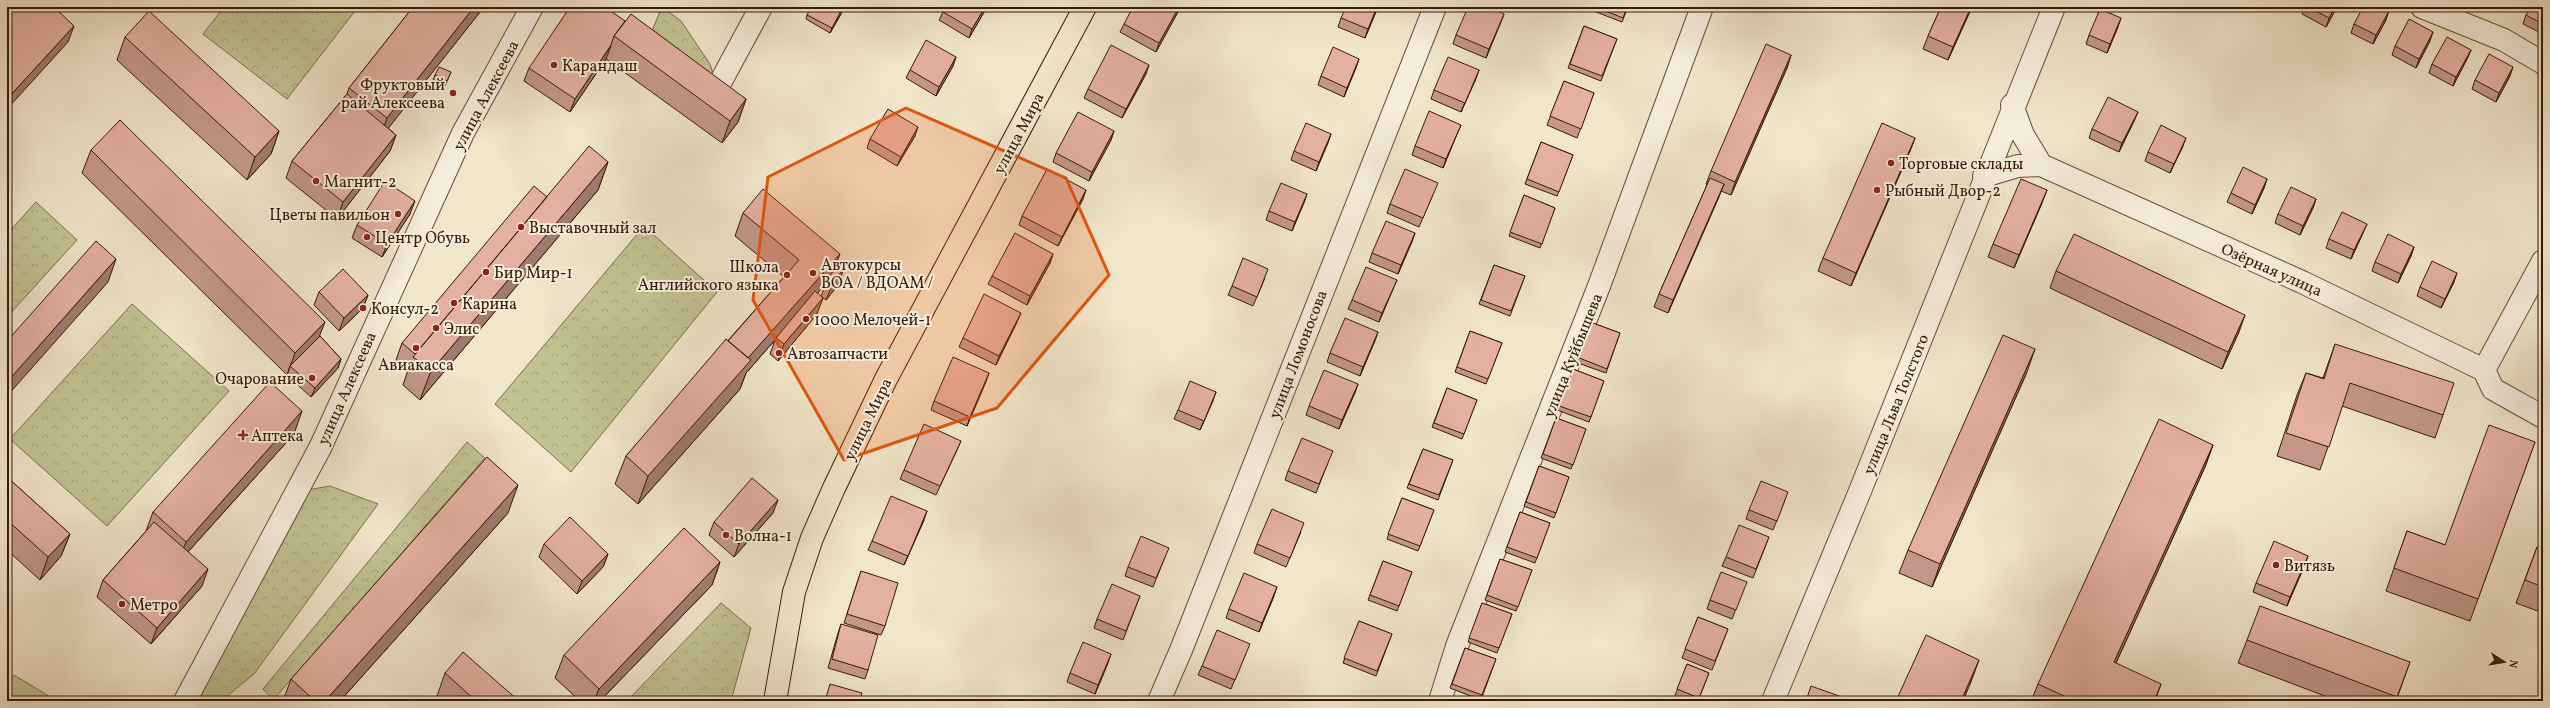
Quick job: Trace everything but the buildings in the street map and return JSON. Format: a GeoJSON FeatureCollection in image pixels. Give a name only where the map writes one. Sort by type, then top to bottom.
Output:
{"type":"FeatureCollection","features":[{"type":"Feature","properties":{"kind":"main road","name":"улица Мира"},"geometry":{"type":"LineString","coordinates":[[775,701],[794,592],[812,538],[834,488],[886,379],[1085,7]]}},
{"type":"Feature","properties":{"kind":"street","name":"улица Алексеева"},"geometry":{"type":"LineString","coordinates":[[185,701],[321,446],[463,133],[532,7]]}},
{"type":"Feature","properties":{"kind":"street"},"geometry":{"type":"LineString","coordinates":[[721,81],[760,7]]}},
{"type":"Feature","properties":{"kind":"street","name":"улица Ломоносова"},"geometry":{"type":"LineString","coordinates":[[1159,701],[1181,650],[1435,7]]}},
{"type":"Feature","properties":{"kind":"street","name":"улица Куйбышева"},"geometry":{"type":"LineString","coordinates":[[1440,701],[1457,646],[1599,286],[1702,7]]}},
{"type":"Feature","properties":{"kind":"street","name":"улица Льва Толстого"},"geometry":{"type":"LineString","coordinates":[[1773,701],[1860,491],[2012,105],[2054,7]]}},
{"type":"Feature","properties":{"kind":"street"},"geometry":{"type":"LineString","coordinates":[[2422,7],[2504,40],[2543,62]]}},
{"type":"Feature","properties":{"kind":"street"},"geometry":{"type":"LineString","coordinates":[[2012,105],[2023,135],[2041,165]]}},
{"type":"Feature","properties":{"kind":"street","name":"Озёрная улица"},"geometry":{"type":"LineString","coordinates":[[1984,176],[2018,166],[2041,165],[2302,282],[2484,370]]}},
{"type":"Feature","properties":{"kind":"street"},"geometry":{"type":"LineString","coordinates":[[2543,261],[2484,370],[2493,389],[2543,417]]}},
{"type":"Feature","properties":{"kind":"highlighted area"},"geometry":{"type":"Polygon","coordinates":[[[906,108],[1066,178],[1109,275],[997,408],[844,460],[753,300],[768,177],[906,108]]]}},
{"type":"Feature","properties":{"kind":"green space"},"geometry":{"type":"Polygon","coordinates":[[[224,7],[358,7],[287,99],[203,34],[224,7]]]}},
{"type":"Feature","properties":{"kind":"green space"},"geometry":{"type":"Polygon","coordinates":[[[662,7],[681,21],[710,64],[719,93],[646,45],[662,7]]]}},
{"type":"Feature","properties":{"kind":"green space"},"geometry":{"type":"Polygon","coordinates":[[[36,202],[77,240],[7,317],[7,234],[36,202]]]}},
{"type":"Feature","properties":{"kind":"green space"},"geometry":{"type":"Polygon","coordinates":[[[644,226],[717,292],[571,472],[495,404],[644,226]]]}},
{"type":"Feature","properties":{"kind":"green space"},"geometry":{"type":"Polygon","coordinates":[[[132,304],[229,391],[107,526],[10,439],[132,304]]]}},
{"type":"Feature","properties":{"kind":"green space"},"geometry":{"type":"Polygon","coordinates":[[[467,442],[485,458],[273,700],[263,689],[467,442]]]}},
{"type":"Feature","properties":{"kind":"green space"},"geometry":{"type":"Polygon","coordinates":[[[330,486],[378,504],[254,674],[221,701],[192,701],[307,490],[330,486]]]}},
{"type":"Feature","properties":{"kind":"green space"},"geometry":{"type":"Polygon","coordinates":[[[721,603],[751,628],[731,701],[627,701],[721,603]]]}},
{"type":"Feature","properties":{"kind":"green space"},"geometry":{"type":"Polygon","coordinates":[[[14,675],[57,701],[7,701],[7,686],[14,675]]]}},
{"type":"Feature","properties":{"kind":"place","name":"Карандаш"},"geometry":{"type":"Point","coordinates":[554,65]}},
{"type":"Feature","properties":{"kind":"place","name":"Фруктовый рай Алексеева"},"geometry":{"type":"Point","coordinates":[453,93]}},
{"type":"Feature","properties":{"kind":"place","name":"Торговые склады"},"geometry":{"type":"Point","coordinates":[1891,163]}},
{"type":"Feature","properties":{"kind":"place","name":"Магнит-2"},"geometry":{"type":"Point","coordinates":[316,181]}},
{"type":"Feature","properties":{"kind":"place","name":"Рыбный Двор-2"},"geometry":{"type":"Point","coordinates":[1877,190]}},
{"type":"Feature","properties":{"kind":"place","name":"Цветы павильон"},"geometry":{"type":"Point","coordinates":[398,214]}},
{"type":"Feature","properties":{"kind":"place","name":"Выставочный зал"},"geometry":{"type":"Point","coordinates":[521,227]}},
{"type":"Feature","properties":{"kind":"place","name":"Центр Обувь"},"geometry":{"type":"Point","coordinates":[367,237]}},
{"type":"Feature","properties":{"kind":"place","name":"Бир Мир-1"},"geometry":{"type":"Point","coordinates":[486,272]}},
{"type":"Feature","properties":{"kind":"place","name":"Автокурсы ВОА / ВДОАМ /"},"geometry":{"type":"Point","coordinates":[813,273]}},
{"type":"Feature","properties":{"kind":"place","name":"Школа Английского языка"},"geometry":{"type":"Point","coordinates":[787,275]}},
{"type":"Feature","properties":{"kind":"place","name":"Карина"},"geometry":{"type":"Point","coordinates":[454,303]}},
{"type":"Feature","properties":{"kind":"place","name":"Консул-2"},"geometry":{"type":"Point","coordinates":[363,308]}},
{"type":"Feature","properties":{"kind":"place","name":"1000 Мелочей-1"},"geometry":{"type":"Point","coordinates":[806,319]}},
{"type":"Feature","properties":{"kind":"place","name":"Элис"},"geometry":{"type":"Point","coordinates":[436,328]}},
{"type":"Feature","properties":{"kind":"place","name":"Авиакасса"},"geometry":{"type":"Point","coordinates":[416,348]}},
{"type":"Feature","properties":{"kind":"place","name":"Автозапчасти"},"geometry":{"type":"Point","coordinates":[779,353]}},
{"type":"Feature","properties":{"kind":"place","name":"Очарование"},"geometry":{"type":"Point","coordinates":[312,378]}},
{"type":"Feature","properties":{"kind":"place","name":"Аптека"},"geometry":{"type":"Point","coordinates":[243,435]}},
{"type":"Feature","properties":{"kind":"place","name":"Волна-1"},"geometry":{"type":"Point","coordinates":[726,535]}},
{"type":"Feature","properties":{"kind":"place","name":"Витязь"},"geometry":{"type":"Point","coordinates":[2276,565]}},
{"type":"Feature","properties":{"kind":"place","name":"Метро"},"geometry":{"type":"Point","coordinates":[122,604]}}]}
